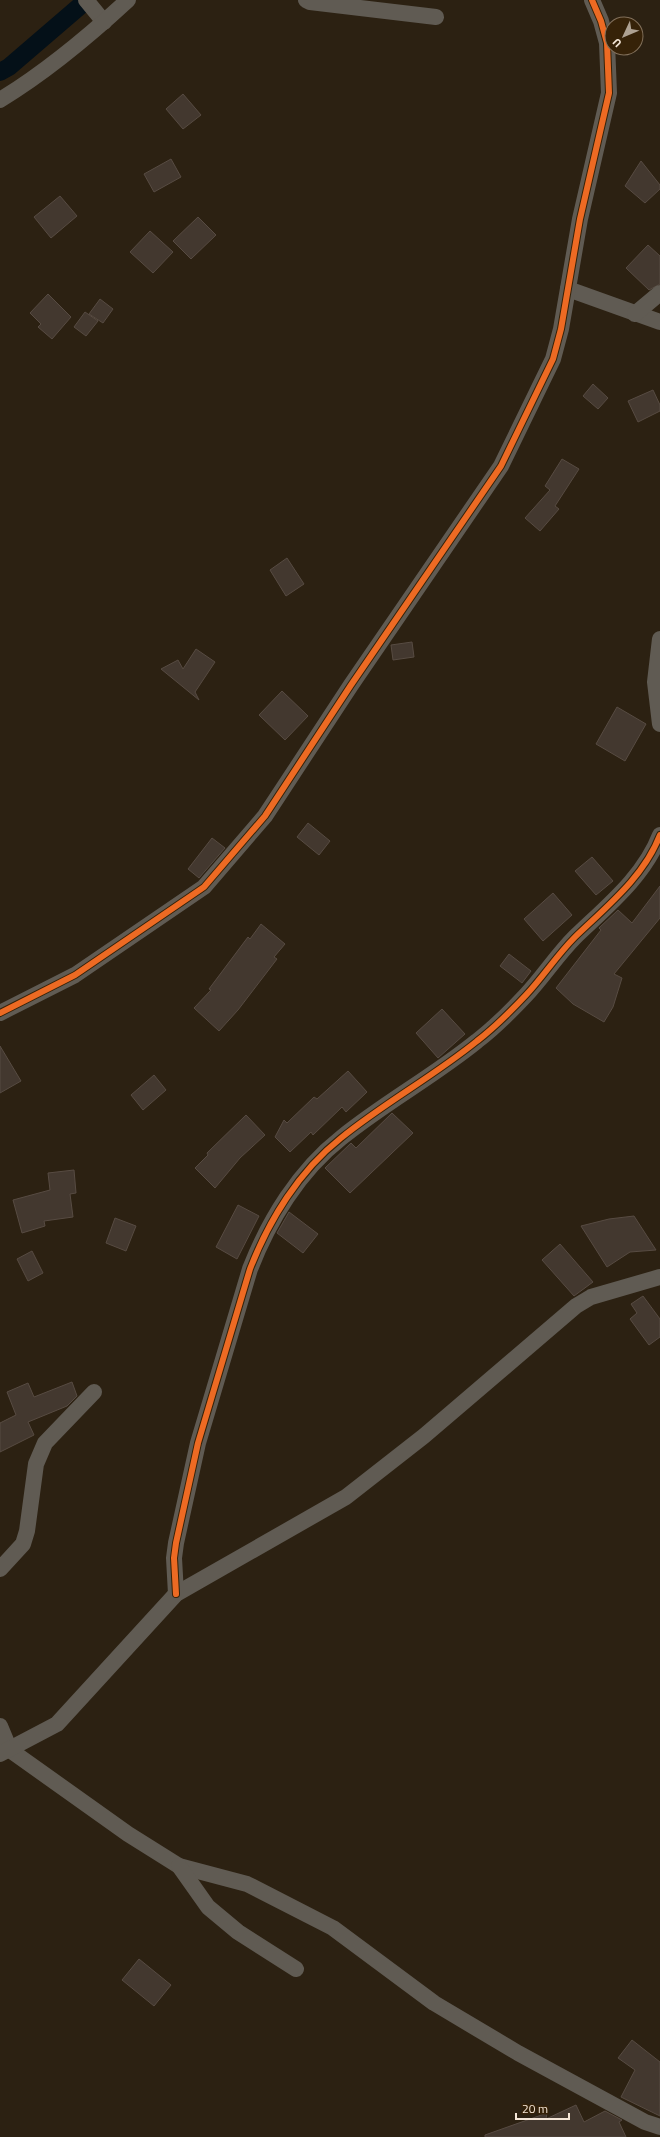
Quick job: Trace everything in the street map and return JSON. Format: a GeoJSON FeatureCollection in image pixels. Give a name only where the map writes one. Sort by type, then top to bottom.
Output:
{"type":"FeatureCollection","features":[{"type":"Feature","properties":{"kind":"street"},"geometry":{"type":"LineString","coordinates":[[0,100],[28,83],[95,11],[128,0]]}},
{"type":"Feature","properties":{"kind":"street"},"geometry":{"type":"LineString","coordinates":[[306,0],[310,2],[436,17]]}},
{"type":"Feature","properties":{"kind":"street"},"geometry":{"type":"LineString","coordinates":[[0,1013],[75,976],[204,887],[265,816],[351,685],[501,466],[553,359],[568,289],[580,219],[609,93],[606,43],[601,21],[592,0]]}},
{"type":"Feature","properties":{"kind":"street"},"geometry":{"type":"LineString","coordinates":[[568,289],[660,322]]}},
{"type":"Feature","properties":{"kind":"street"},"geometry":{"type":"LineString","coordinates":[[636,314],[660,293]]}},
{"type":"Feature","properties":{"kind":"street"},"geometry":{"type":"LineString","coordinates":[[660,639],[655,682],[660,724]]}},
{"type":"Feature","properties":{"kind":"street"},"geometry":{"type":"LineString","coordinates":[[176,1594],[174,1558],[176,1544],[198,1443],[250,1269],[257,1251],[286,1199],[303,1176],[341,1138],[477,1041],[526,995],[567,945],[632,881],[660,835]]}},
{"type":"Feature","properties":{"kind":"street"},"geometry":{"type":"LineString","coordinates":[[5,1752],[57,1724],[176,1594],[346,1497],[424,1436],[576,1306],[591,1297],[660,1277]]}},
{"type":"Feature","properties":{"kind":"street"},"geometry":{"type":"LineString","coordinates":[[0,1569],[22,1544],[27,1531],[36,1464],[45,1442],[94,1392]]}},
{"type":"Feature","properties":{"kind":"street"},"geometry":{"type":"LineString","coordinates":[[0,1726],[5,1752],[179,1866],[247,1884],[333,1928],[434,2003],[645,2129],[660,2127]]}},
{"type":"Feature","properties":{"kind":"street"},"geometry":{"type":"LineString","coordinates":[[179,1866],[208,1906],[238,1932],[296,1968]]}},
{"type":"Feature","properties":{"kind":"building"},"geometry":{"type":"Polygon","coordinates":[[[183,94],[201,115],[183,129],[166,109],[183,94]]]}},
{"type":"Feature","properties":{"kind":"building"},"geometry":{"type":"Polygon","coordinates":[[[171,159],[181,177],[154,192],[144,174],[171,159]]]}},
{"type":"Feature","properties":{"kind":"building"},"geometry":{"type":"Polygon","coordinates":[[[641,161],[660,185],[660,189],[645,203],[625,186],[641,161]]]}},
{"type":"Feature","properties":{"kind":"building"},"geometry":{"type":"Polygon","coordinates":[[[60,196],[77,216],[51,238],[34,217],[60,196]]]}},
{"type":"Feature","properties":{"kind":"building"},"geometry":{"type":"Polygon","coordinates":[[[198,217],[216,235],[191,259],[173,241],[198,217]]]}},
{"type":"Feature","properties":{"kind":"building"},"geometry":{"type":"Polygon","coordinates":[[[150,231],[173,252],[153,273],[130,252],[150,231]]]}},
{"type":"Feature","properties":{"kind":"building"},"geometry":{"type":"Polygon","coordinates":[[[648,245],[660,256],[660,284],[649,290],[626,268],[648,245]]]}},
{"type":"Feature","properties":{"kind":"building"},"geometry":{"type":"Polygon","coordinates":[[[48,294],[71,317],[52,339],[38,327],[41,324],[30,313],[48,294]]]}},
{"type":"Feature","properties":{"kind":"building"},"geometry":{"type":"Polygon","coordinates":[[[100,299],[113,309],[103,323],[89,314],[100,299]]]}},
{"type":"Feature","properties":{"kind":"building"},"geometry":{"type":"Polygon","coordinates":[[[85,312],[98,321],[86,336],[74,327],[85,312]]]}},
{"type":"Feature","properties":{"kind":"building"},"geometry":{"type":"Polygon","coordinates":[[[593,384],[608,398],[598,409],[583,396],[593,384]]]}},
{"type":"Feature","properties":{"kind":"building"},"geometry":{"type":"Polygon","coordinates":[[[653,390],[660,405],[660,411],[638,422],[628,401],[653,390]]]}},
{"type":"Feature","properties":{"kind":"building"},"geometry":{"type":"Polygon","coordinates":[[[562,459],[579,469],[555,506],[559,509],[540,531],[525,518],[550,490],[545,486],[562,459]]]}},
{"type":"Feature","properties":{"kind":"building"},"geometry":{"type":"Polygon","coordinates":[[[287,558],[304,584],[286,596],[270,570],[287,558]]]}},
{"type":"Feature","properties":{"kind":"building"},"geometry":{"type":"Polygon","coordinates":[[[412,642],[414,657],[393,660],[391,645],[412,642]]]}},
{"type":"Feature","properties":{"kind":"building"},"geometry":{"type":"Polygon","coordinates":[[[196,649],[215,662],[195,692],[199,700],[161,669],[178,660],[183,669],[196,649]]]}},
{"type":"Feature","properties":{"kind":"building"},"geometry":{"type":"Polygon","coordinates":[[[282,691],[308,716],[285,740],[259,715],[282,691]]]}},
{"type":"Feature","properties":{"kind":"building"},"geometry":{"type":"Polygon","coordinates":[[[617,707],[646,724],[625,761],[596,744],[617,707]]]}},
{"type":"Feature","properties":{"kind":"building"},"geometry":{"type":"Polygon","coordinates":[[[308,823],[330,841],[319,855],[297,837],[308,823]]]}},
{"type":"Feature","properties":{"kind":"building"},"geometry":{"type":"Polygon","coordinates":[[[212,838],[225,848],[199,878],[188,869],[212,838]]]}},
{"type":"Feature","properties":{"kind":"building"},"geometry":{"type":"Polygon","coordinates":[[[592,857],[613,881],[596,895],[575,871],[592,857]]]}},
{"type":"Feature","properties":{"kind":"building"},"geometry":{"type":"Polygon","coordinates":[[[660,886],[660,918],[614,974],[622,978],[613,1007],[604,1022],[573,1004],[556,988],[601,930],[599,928],[618,910],[632,923],[660,886]]]}},
{"type":"Feature","properties":{"kind":"building"},"geometry":{"type":"Polygon","coordinates":[[[553,893],[572,915],[543,941],[524,919],[553,893]]]}},
{"type":"Feature","properties":{"kind":"building"},"geometry":{"type":"Polygon","coordinates":[[[261,924],[285,944],[274,957],[277,959],[238,1010],[219,1031],[194,1008],[211,990],[209,989],[248,937],[250,939],[261,924]]]}},
{"type":"Feature","properties":{"kind":"building"},"geometry":{"type":"Polygon","coordinates":[[[509,954],[531,971],[522,983],[500,966],[509,954]]]}},
{"type":"Feature","properties":{"kind":"building"},"geometry":{"type":"Polygon","coordinates":[[[442,1009],[465,1034],[438,1058],[416,1033],[442,1009]]]}},
{"type":"Feature","properties":{"kind":"building"},"geometry":{"type":"Polygon","coordinates":[[[0,1046],[21,1081],[0,1093],[0,1046]]]}},
{"type":"Feature","properties":{"kind":"building"},"geometry":{"type":"Polygon","coordinates":[[[348,1071],[367,1092],[346,1112],[342,1107],[313,1135],[311,1132],[290,1152],[275,1137],[284,1120],[287,1123],[314,1097],[317,1099],[348,1071]]]}},
{"type":"Feature","properties":{"kind":"building"},"geometry":{"type":"Polygon","coordinates":[[[154,1075],[166,1090],[143,1110],[131,1095],[154,1075]]]}},
{"type":"Feature","properties":{"kind":"building"},"geometry":{"type":"Polygon","coordinates":[[[392,1113],[413,1133],[350,1193],[325,1168],[351,1143],[356,1148],[392,1113]]]}},
{"type":"Feature","properties":{"kind":"building"},"geometry":{"type":"Polygon","coordinates":[[[246,1115],[265,1135],[240,1158],[215,1188],[195,1168],[208,1155],[207,1153],[246,1115]]]}},
{"type":"Feature","properties":{"kind":"building"},"geometry":{"type":"Polygon","coordinates":[[[74,1170],[76,1193],[70,1194],[73,1217],[44,1221],[45,1226],[22,1233],[13,1200],[50,1190],[48,1173],[74,1170]]]}},
{"type":"Feature","properties":{"kind":"building"},"geometry":{"type":"Polygon","coordinates":[[[238,1205],[259,1216],[237,1259],[216,1247],[238,1205]]]}},
{"type":"Feature","properties":{"kind":"building"},"geometry":{"type":"Polygon","coordinates":[[[289,1212],[318,1234],[303,1253],[277,1233],[289,1212]]]}},
{"type":"Feature","properties":{"kind":"building"},"geometry":{"type":"Polygon","coordinates":[[[634,1216],[656,1250],[630,1252],[607,1267],[581,1226],[609,1219],[634,1216]]]}},
{"type":"Feature","properties":{"kind":"building"},"geometry":{"type":"Polygon","coordinates":[[[115,1218],[136,1226],[126,1251],[106,1243],[115,1218]]]}},
{"type":"Feature","properties":{"kind":"building"},"geometry":{"type":"Polygon","coordinates":[[[560,1244],[593,1282],[574,1296],[542,1260],[560,1244]]]}},
{"type":"Feature","properties":{"kind":"building"},"geometry":{"type":"Polygon","coordinates":[[[32,1251],[43,1273],[28,1281],[17,1259],[32,1251]]]}},
{"type":"Feature","properties":{"kind":"building"},"geometry":{"type":"Polygon","coordinates":[[[643,1296],[660,1319],[660,1337],[649,1345],[630,1319],[637,1313],[631,1304],[643,1296]]]}},
{"type":"Feature","properties":{"kind":"building"},"geometry":{"type":"Polygon","coordinates":[[[72,1382],[77,1396],[67,1406],[28,1422],[34,1435],[0,1452],[0,1423],[16,1415],[7,1392],[28,1383],[34,1397],[72,1382]]]}},
{"type":"Feature","properties":{"kind":"building"},"geometry":{"type":"Polygon","coordinates":[[[139,1959],[171,1985],[154,2006],[122,1980],[139,1959]]]}},
{"type":"Feature","properties":{"kind":"building"},"geometry":{"type":"Polygon","coordinates":[[[632,2040],[660,2062],[660,2116],[621,2097],[635,2070],[618,2058],[632,2040]]]}},
{"type":"Feature","properties":{"kind":"building"},"geometry":{"type":"Polygon","coordinates":[[[576,2105],[584,2122],[605,2111],[622,2120],[619,2122],[626,2137],[485,2137],[485,2135],[547,2113],[546,2119],[576,2105]]]}},
{"type":"Feature","properties":{"kind":"waterway"},"geometry":{"type":"LineString","coordinates":[[0,72],[9,67],[87,0]]}},
{"type":"Feature","properties":{"kind":"cycle path"},"geometry":{"type":"LineString","coordinates":[[0,1013],[75,975],[204,887],[265,816],[351,685],[501,466],[553,359],[561,329],[580,219],[609,93],[607,43],[601,21],[592,0]]}},
{"type":"Feature","properties":{"kind":"cycle path"},"geometry":{"type":"LineString","coordinates":[[176,1594],[174,1558],[176,1543],[198,1443],[250,1269],[266,1232],[276,1215],[299,1181],[326,1151],[357,1125],[461,1054],[502,1019],[532,988],[568,944],[611,903],[634,878],[653,850],[660,835]]}}]}
